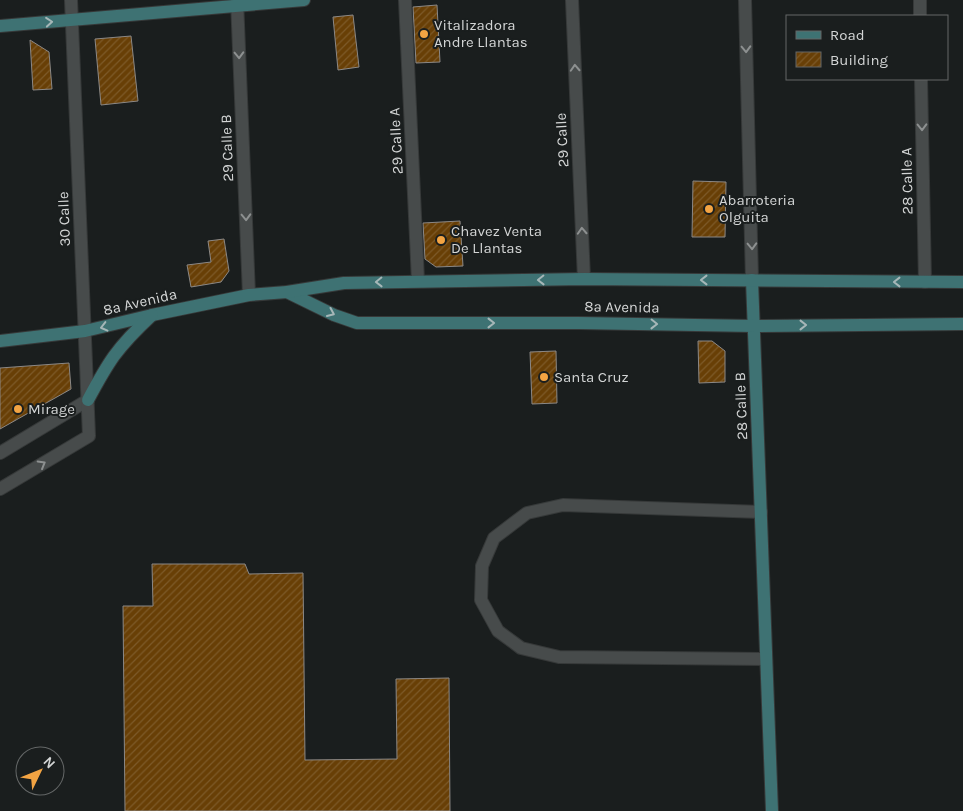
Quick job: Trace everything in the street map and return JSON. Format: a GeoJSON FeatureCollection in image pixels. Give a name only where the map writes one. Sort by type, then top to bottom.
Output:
{"type":"FeatureCollection","features":[{"type":"Feature","properties":{"kind":"main road"},"geometry":{"type":"LineString","coordinates":[[0,26],[237,3],[304,0]]}},
{"type":"Feature","properties":{"kind":"main road","name":"8a Avenida"},"geometry":{"type":"LineString","coordinates":[[0,341],[85,332],[152,315],[249,295],[287,292],[344,282],[584,279],[963,282]]}},
{"type":"Feature","properties":{"kind":"main road","name":"28 Calle B"},"geometry":{"type":"LineString","coordinates":[[752,280],[772,811]]}},
{"type":"Feature","properties":{"kind":"main road","name":"8a Avenida"},"geometry":{"type":"LineString","coordinates":[[287,292],[334,315],[357,323],[580,323],[754,326],[963,324]]}},
{"type":"Feature","properties":{"kind":"main road"},"geometry":{"type":"LineString","coordinates":[[88,400],[115,354],[152,315]]}},
{"type":"Feature","properties":{"kind":"street","name":"30 Calle"},"geometry":{"type":"LineString","coordinates":[[0,489],[89,436],[72,0]]}},
{"type":"Feature","properties":{"kind":"street","name":"29 Calle A"},"geometry":{"type":"LineString","coordinates":[[405,0],[418,281]]}},
{"type":"Feature","properties":{"kind":"street","name":"29 Calle"},"geometry":{"type":"LineString","coordinates":[[572,0],[584,279]]}},
{"type":"Feature","properties":{"kind":"street","name":"28 Calle B"},"geometry":{"type":"LineString","coordinates":[[745,0],[752,280]]}},
{"type":"Feature","properties":{"kind":"street"},"geometry":{"type":"LineString","coordinates":[[920,0],[920,15]]}},
{"type":"Feature","properties":{"kind":"street","name":"29 Calle B"},"geometry":{"type":"LineString","coordinates":[[237,3],[249,295]]}},
{"type":"Feature","properties":{"kind":"street","name":"28 Calle A"},"geometry":{"type":"LineString","coordinates":[[921,80],[925,282]]}},
{"type":"Feature","properties":{"kind":"street"},"geometry":{"type":"LineString","coordinates":[[0,453],[88,400]]}},
{"type":"Feature","properties":{"kind":"street"},"geometry":{"type":"LineString","coordinates":[[761,512],[563,505],[527,513],[494,538],[482,566],[481,600],[498,631],[513,643],[521,648],[559,657],[766,659]]}},
{"type":"Feature","properties":{"kind":"building","name":"Vitalizadora Andre Llantas"},"geometry":{"type":"Polygon","coordinates":[[[437,5],[440,62],[416,63],[413,7],[437,5]]]}},
{"type":"Feature","properties":{"kind":"building"},"geometry":{"type":"Polygon","coordinates":[[[353,15],[359,67],[338,70],[333,17],[353,15]]]}},
{"type":"Feature","properties":{"kind":"building"},"geometry":{"type":"Polygon","coordinates":[[[131,36],[138,101],[101,105],[95,39],[131,36]]]}},
{"type":"Feature","properties":{"kind":"building"},"geometry":{"type":"Polygon","coordinates":[[[30,40],[49,52],[52,89],[33,90],[30,40]]]}},
{"type":"Feature","properties":{"kind":"building","name":"Abarroteria Olguita"},"geometry":{"type":"Polygon","coordinates":[[[693,181],[726,182],[725,237],[692,237],[693,181]]]}},
{"type":"Feature","properties":{"kind":"building","name":"Chavez Venta De Llantas"},"geometry":{"type":"Polygon","coordinates":[[[460,221],[463,266],[436,267],[425,259],[423,223],[460,221]]]}},
{"type":"Feature","properties":{"kind":"building"},"geometry":{"type":"Polygon","coordinates":[[[224,239],[229,271],[221,282],[191,287],[187,265],[211,262],[208,241],[224,239]]]}},
{"type":"Feature","properties":{"kind":"building"},"geometry":{"type":"Polygon","coordinates":[[[698,341],[712,341],[725,351],[725,382],[699,383],[698,341]]]}},
{"type":"Feature","properties":{"kind":"building","name":"Santa Cruz"},"geometry":{"type":"Polygon","coordinates":[[[556,351],[557,403],[532,404],[530,352],[556,351]]]}},
{"type":"Feature","properties":{"kind":"building","name":"Mirage"},"geometry":{"type":"Polygon","coordinates":[[[69,363],[71,389],[0,429],[0,368],[69,363]]]}},
{"type":"Feature","properties":{"kind":"building"},"geometry":{"type":"Polygon","coordinates":[[[152,564],[245,564],[249,574],[303,573],[305,760],[397,759],[396,679],[449,678],[450,811],[125,811],[123,606],[153,606],[152,564]]]}},
{"type":"Feature","properties":{"kind":"place","name":"Vitalizadora Andre Llantas"},"geometry":{"type":"Point","coordinates":[424,34]}},
{"type":"Feature","properties":{"kind":"place","name":"Abarroteria Olguita"},"geometry":{"type":"Point","coordinates":[709,209]}},
{"type":"Feature","properties":{"kind":"place","name":"Chavez Venta De Llantas"},"geometry":{"type":"Point","coordinates":[441,240]}},
{"type":"Feature","properties":{"kind":"place","name":"Santa Cruz"},"geometry":{"type":"Point","coordinates":[544,377]}},
{"type":"Feature","properties":{"kind":"place","name":"Mirage"},"geometry":{"type":"Point","coordinates":[18,409]}}]}
